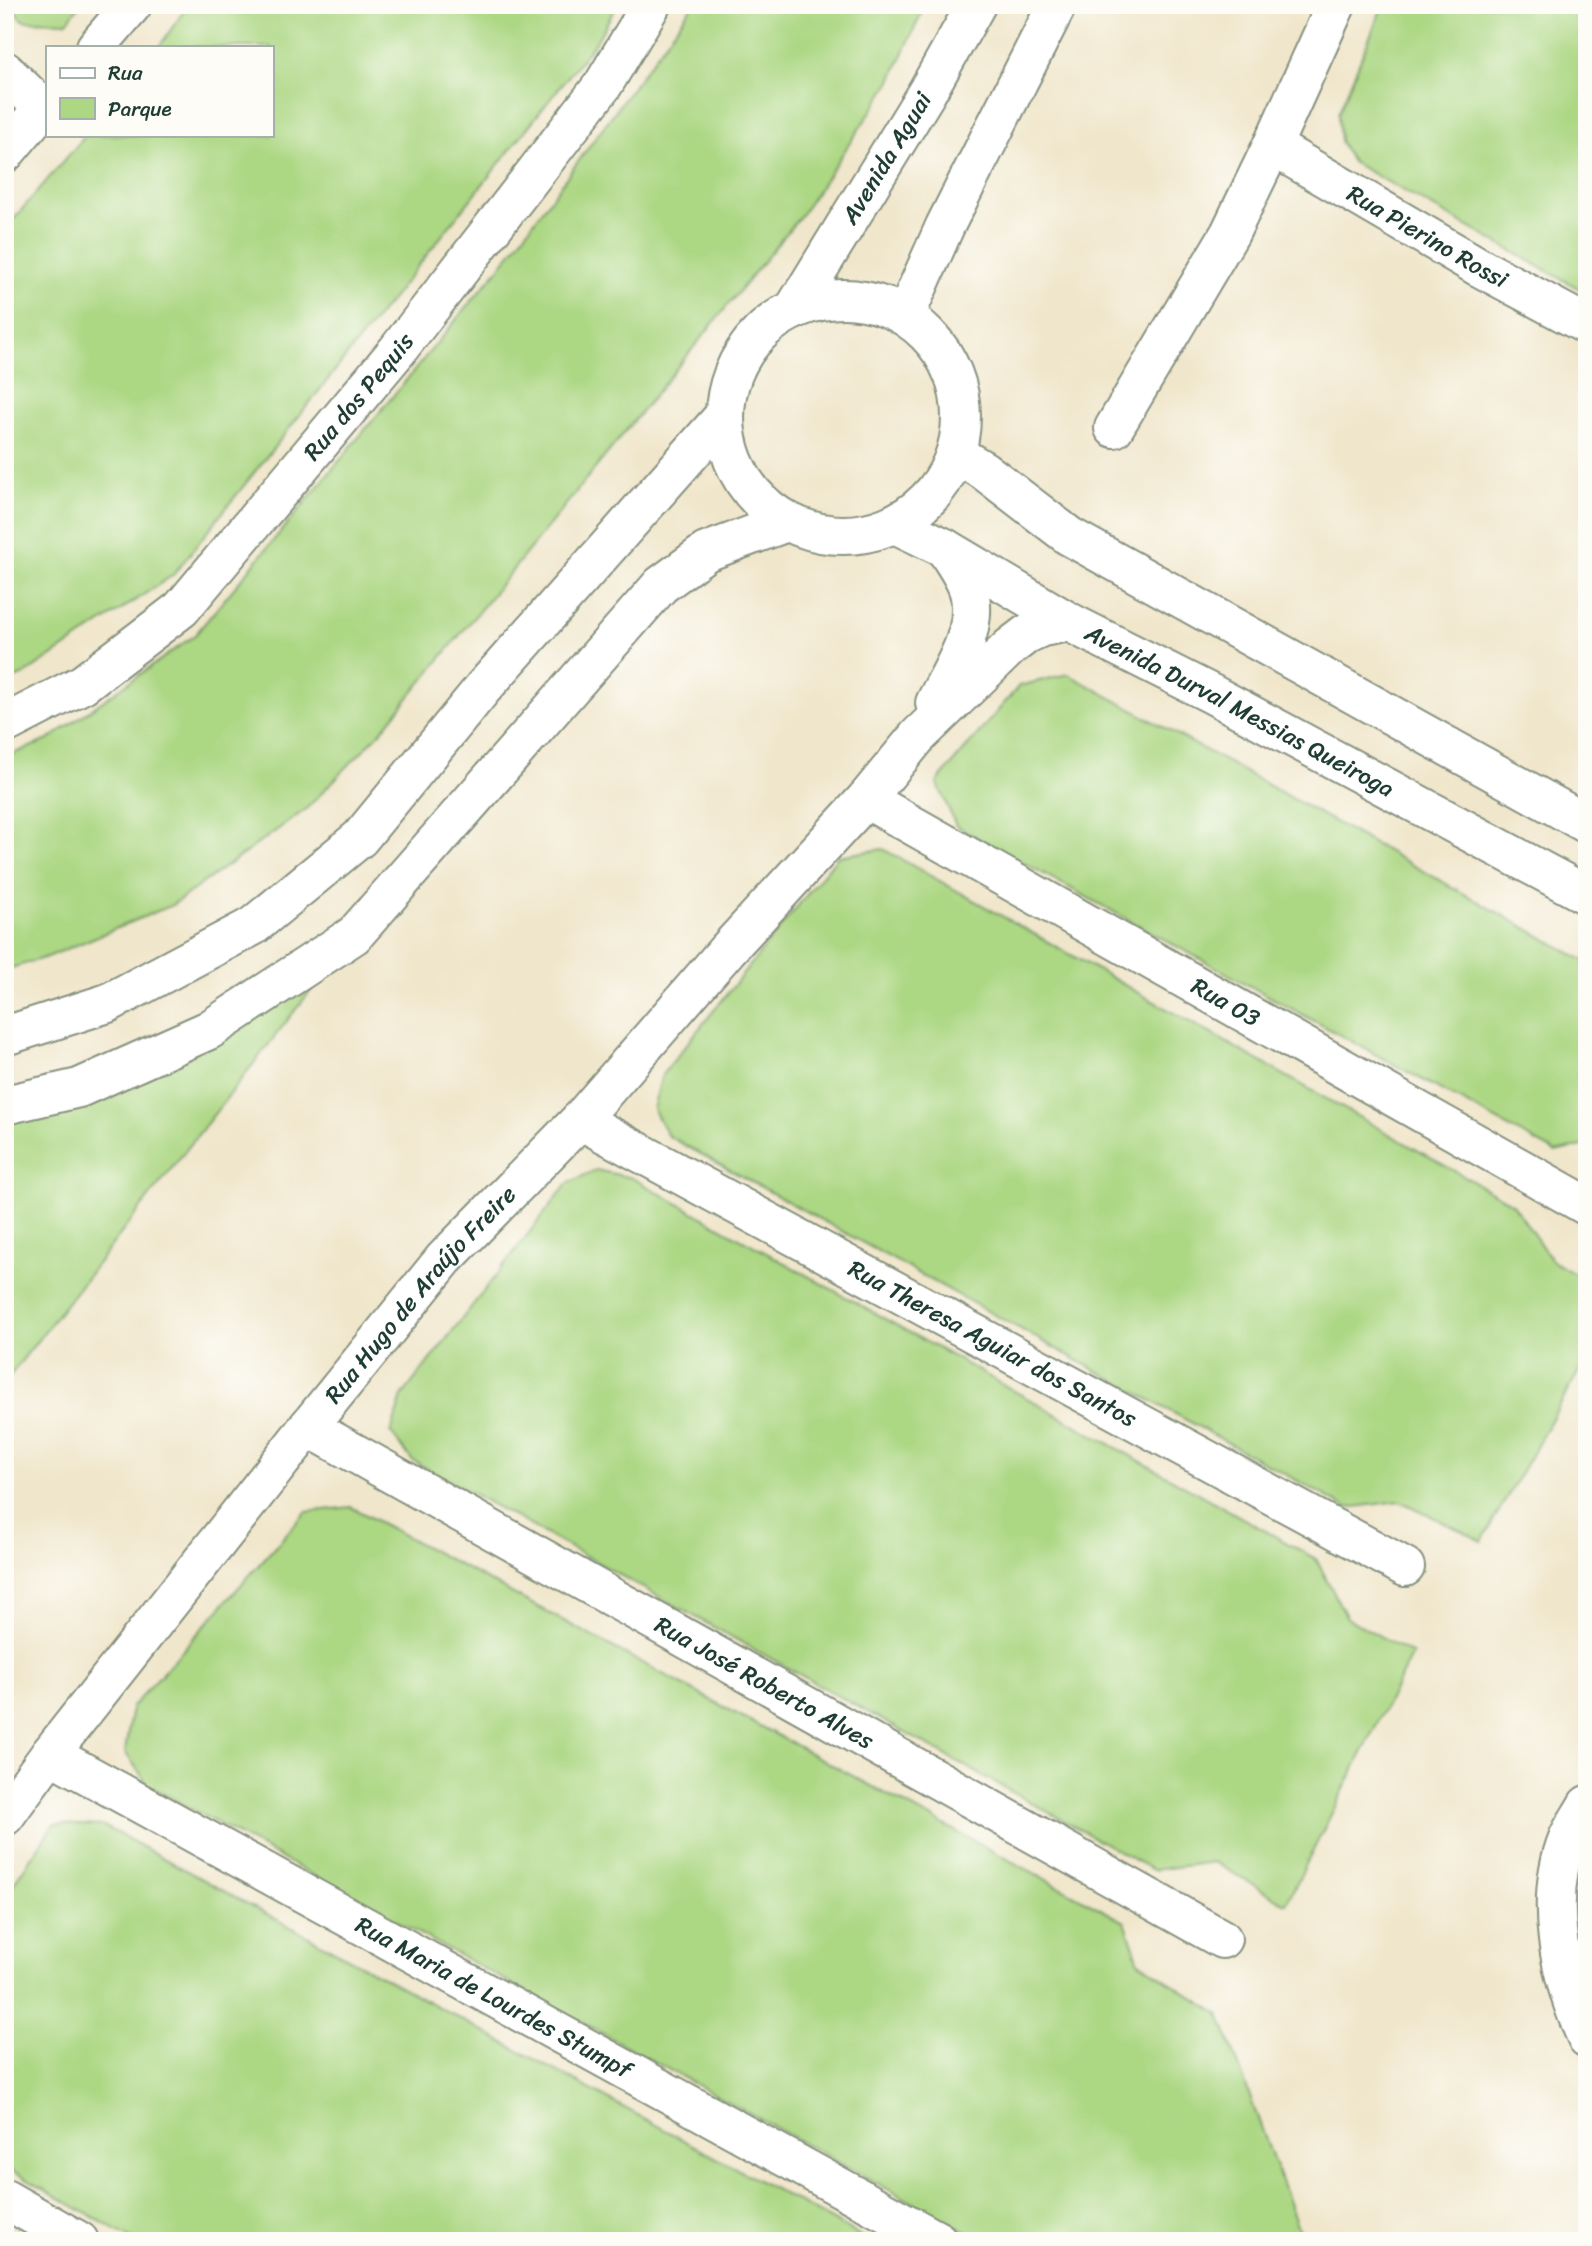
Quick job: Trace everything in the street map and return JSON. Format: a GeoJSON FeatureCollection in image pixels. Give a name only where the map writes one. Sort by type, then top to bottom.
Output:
{"type":"FeatureCollection","features":[{"type":"Feature","properties":{"kind":"street"},"geometry":{"type":"LineString","coordinates":[[97,46],[132,5]]}},
{"type":"Feature","properties":{"kind":"street","name":"Rua dos Pequis"},"geometry":{"type":"LineString","coordinates":[[5,724],[83,684],[181,608],[397,351],[603,85],[651,5]]}},
{"type":"Feature","properties":{"kind":"street","name":"Avenida Aguai"},"geometry":{"type":"LineString","coordinates":[[794,309],[927,92],[976,5]]}},
{"type":"Feature","properties":{"kind":"street"},"geometry":{"type":"LineString","coordinates":[[905,316],[945,226],[1057,5]]}},
{"type":"Feature","properties":{"kind":"street"},"geometry":{"type":"LineString","coordinates":[[1114,428],[1230,233],[1336,5]]}},
{"type":"Feature","properties":{"kind":"street"},"geometry":{"type":"LineString","coordinates":[[5,71],[45,105],[5,153]]}},
{"type":"Feature","properties":{"kind":"street","name":"Rua Pierino Rossi"},"geometry":{"type":"LineString","coordinates":[[1272,146],[1479,267],[1587,325]]}},
{"type":"Feature","properties":{"kind":"street"},"geometry":{"type":"LineString","coordinates":[[831,299],[869,302],[905,316],[926,332],[942,353],[954,376],[961,402],[961,428],[956,454],[933,495],[895,524],[859,535],[822,534],[787,522],[761,503],[741,478],[728,448],[723,416],[729,383],[743,352],[765,327],[794,309],[831,299]]}},
{"type":"Feature","properties":{"kind":"street"},"geometry":{"type":"LineString","coordinates":[[5,1036],[108,1003],[253,926],[360,838],[483,688],[723,416]]}},
{"type":"Feature","properties":{"kind":"street"},"geometry":{"type":"LineString","coordinates":[[956,454],[983,470],[1069,537],[1587,824]]}},
{"type":"Feature","properties":{"kind":"street"},"geometry":{"type":"LineString","coordinates":[[5,1105],[79,1088],[209,1030],[354,935],[661,585],[706,552],[787,522]]}},
{"type":"Feature","properties":{"kind":"street","name":"Avenida Durval Messias Queiroga"},"geometry":{"type":"LineString","coordinates":[[895,524],[945,548],[1069,622],[1210,693],[1587,895]]}},
{"type":"Feature","properties":{"kind":"street"},"geometry":{"type":"LineString","coordinates":[[918,736],[961,652],[971,622],[970,596],[962,576],[945,548]]}},
{"type":"Feature","properties":{"kind":"street"},"geometry":{"type":"LineString","coordinates":[[918,736],[983,670],[1027,634],[1042,627],[1069,622]]}},
{"type":"Feature","properties":{"kind":"street","name":"Rua Hugo de Araújo Freire"},"geometry":{"type":"LineString","coordinates":[[5,1816],[50,1754],[444,1259],[580,1120],[728,949],[866,799],[918,736]]}},
{"type":"Feature","properties":{"kind":"street","name":"Rua 03"},"geometry":{"type":"LineString","coordinates":[[866,799],[1587,1206]]}},
{"type":"Feature","properties":{"kind":"street","name":"Rua Theresa Aguiar dos Santos"},"geometry":{"type":"LineString","coordinates":[[580,1120],[1405,1567]]}},
{"type":"Feature","properties":{"kind":"street","name":"Rua José Roberto Alves"},"geometry":{"type":"LineString","coordinates":[[308,1427],[1222,1938]]}},
{"type":"Feature","properties":{"kind":"street","name":"Rua Maria de Lourdes Stumpf"},"geometry":{"type":"LineString","coordinates":[[50,1754],[938,2241]]}},
{"type":"Feature","properties":{"kind":"street"},"geometry":{"type":"LineString","coordinates":[[1587,1805],[1568,1838],[1557,1902],[1558,1937],[1565,1982],[1587,2038]]}},
{"type":"Feature","properties":{"kind":"street"},"geometry":{"type":"LineString","coordinates":[[5,2199],[79,2241]]}},
{"type":"Feature","properties":{"kind":"green space"},"geometry":{"type":"Polygon","coordinates":[[[8,5],[80,5],[67,22],[24,21],[8,5]]]}},
{"type":"Feature","properties":{"kind":"green space"},"geometry":{"type":"Polygon","coordinates":[[[188,5],[617,5],[597,40],[173,575],[25,674],[5,681],[5,229],[85,136],[273,136],[273,46],[160,46],[188,5]]]}},
{"type":"Feature","properties":{"kind":"green space"},"geometry":{"type":"Polygon","coordinates":[[[693,5],[925,5],[890,83],[802,214],[380,733],[305,810],[172,905],[50,956],[5,970],[5,757],[48,740],[195,635],[505,261],[693,5]]]}},
{"type":"Feature","properties":{"kind":"green space"},"geometry":{"type":"Polygon","coordinates":[[[1383,5],[1587,5],[1587,293],[1352,162],[1340,141],[1338,114],[1383,5]]]}},
{"type":"Feature","properties":{"kind":"green space"},"geometry":{"type":"Polygon","coordinates":[[[1068,674],[1587,962],[1587,1145],[1555,1152],[956,826],[937,782],[1019,686],[1068,674]]]}},
{"type":"Feature","properties":{"kind":"green space"},"geometry":{"type":"Polygon","coordinates":[[[883,849],[1513,1204],[1552,1261],[1587,1281],[1587,1357],[1482,1541],[1400,1501],[1347,1508],[668,1136],[653,1109],[662,1075],[838,856],[883,849]]]}},
{"type":"Feature","properties":{"kind":"green space"},"geometry":{"type":"Polygon","coordinates":[[[354,935],[5,1382],[5,1105],[79,1088],[354,935]]]}},
{"type":"Feature","properties":{"kind":"green space"},"geometry":{"type":"Polygon","coordinates":[[[596,1170],[632,1178],[1316,1559],[1347,1618],[1412,1654],[1286,1904],[1214,1862],[1153,1870],[412,1460],[391,1433],[402,1396],[568,1183],[596,1170]]]}},
{"type":"Feature","properties":{"kind":"green space"},"geometry":{"type":"Polygon","coordinates":[[[351,1507],[1125,1922],[1139,1962],[1220,2015],[1303,2241],[983,2241],[149,1786],[125,1752],[132,1707],[306,1512],[351,1507]]]}},
{"type":"Feature","properties":{"kind":"green space"},"geometry":{"type":"Polygon","coordinates":[[[54,1824],[104,1826],[870,2241],[135,2241],[5,2167],[5,1896],[54,1824]]]}}]}
